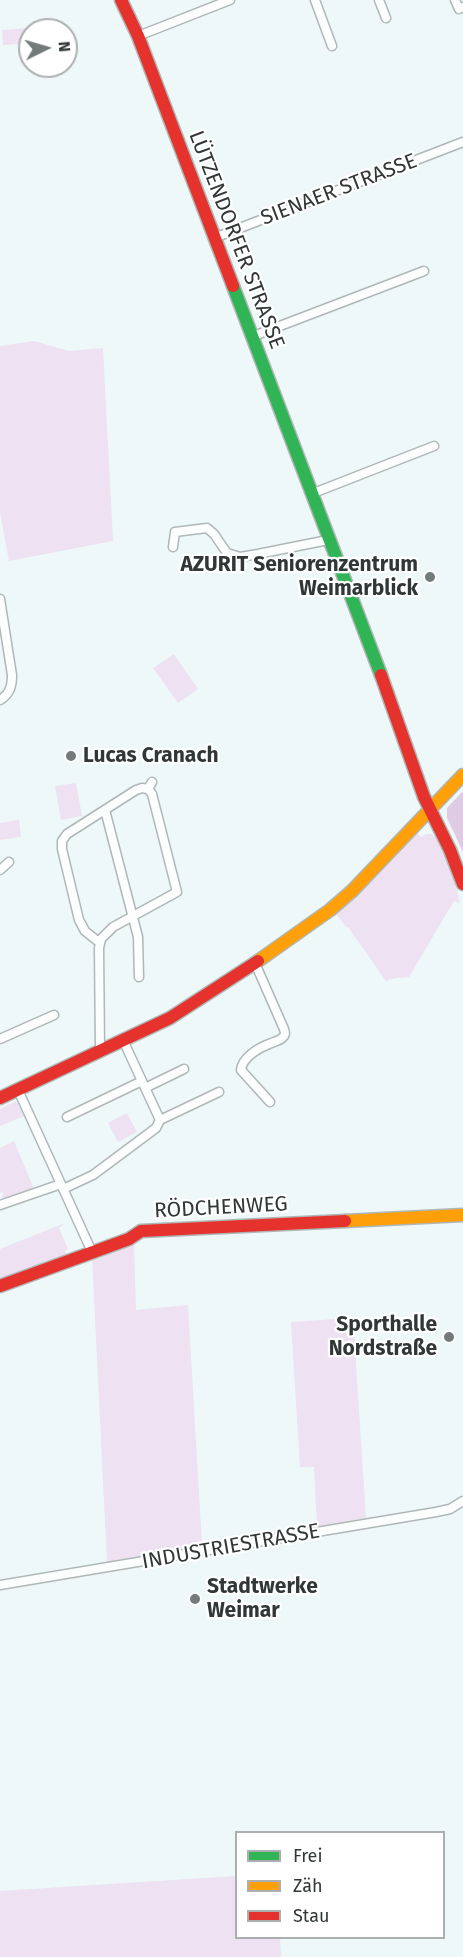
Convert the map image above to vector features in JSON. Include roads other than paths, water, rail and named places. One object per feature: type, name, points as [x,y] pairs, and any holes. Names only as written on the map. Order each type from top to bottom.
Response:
[{"type":"street","name":"LÜTZENDORFER STRASSE","points":[[121,0],[138,36],[431,810],[463,884]]},
{"type":"street","points":[[138,36],[231,0]]},
{"type":"street","points":[[315,0],[332,45]]},
{"type":"street","points":[[379,0],[386,18]]},
{"type":"street","points":[[455,0],[459,9],[463,7]]},
{"type":"street","name":"SIENAER STRASSE","points":[[214,238],[463,142]]},
{"type":"street","points":[[251,337],[424,271]]},
{"type":"street","points":[[311,494],[434,446]]},
{"type":"street","points":[[173,546],[175,532],[202,528],[207,528],[214,534],[227,553],[240,557],[328,540]]},
{"type":"street","points":[[0,599],[12,685],[8,694],[0,700]]},
{"type":"street","points":[[0,1098],[170,1018],[255,963],[330,910],[352,891],[463,775]]},
{"type":"street","points":[[100,943],[86,931],[79,920],[61,845],[63,837],[136,790],[150,786],[177,892],[113,927],[100,943],[100,1052]]},
{"type":"street","points":[[105,810],[138,937],[139,977]]},
{"type":"street","points":[[0,870],[9,862]]},
{"type":"street","points":[[255,963],[285,1034],[283,1038],[263,1046],[249,1056],[243,1062],[242,1070],[270,1102]]},
{"type":"street","points":[[0,1039],[54,1015]]},
{"type":"street","points":[[123,1040],[160,1120]]},
{"type":"street","points":[[66,1117],[184,1069]]},
{"type":"street","points":[[18,1089],[92,1252]]},
{"type":"street","points":[[0,1205],[93,1175],[156,1128],[160,1120],[219,1092]]},
{"type":"street","name":"RÖDCHENWEG","points":[[0,1286],[129,1239],[141,1231],[463,1215]]},
{"type":"street","name":"INDUSTRIESTRASSE","points":[[0,1585],[424,1514],[450,1509],[462,1503]]},
{"type":"place","name":"AZURIT Seniorenzentrum Weimarblick","points":[[430,577]]},
{"type":"place","name":"Lucas Cranach","points":[[71,756]]},
{"type":"place","name":"Sporthalle Nordstraße","points":[[449,1337]]},
{"type":"place","name":"Stadtwerke Weimar","points":[[195,1599]]}]
